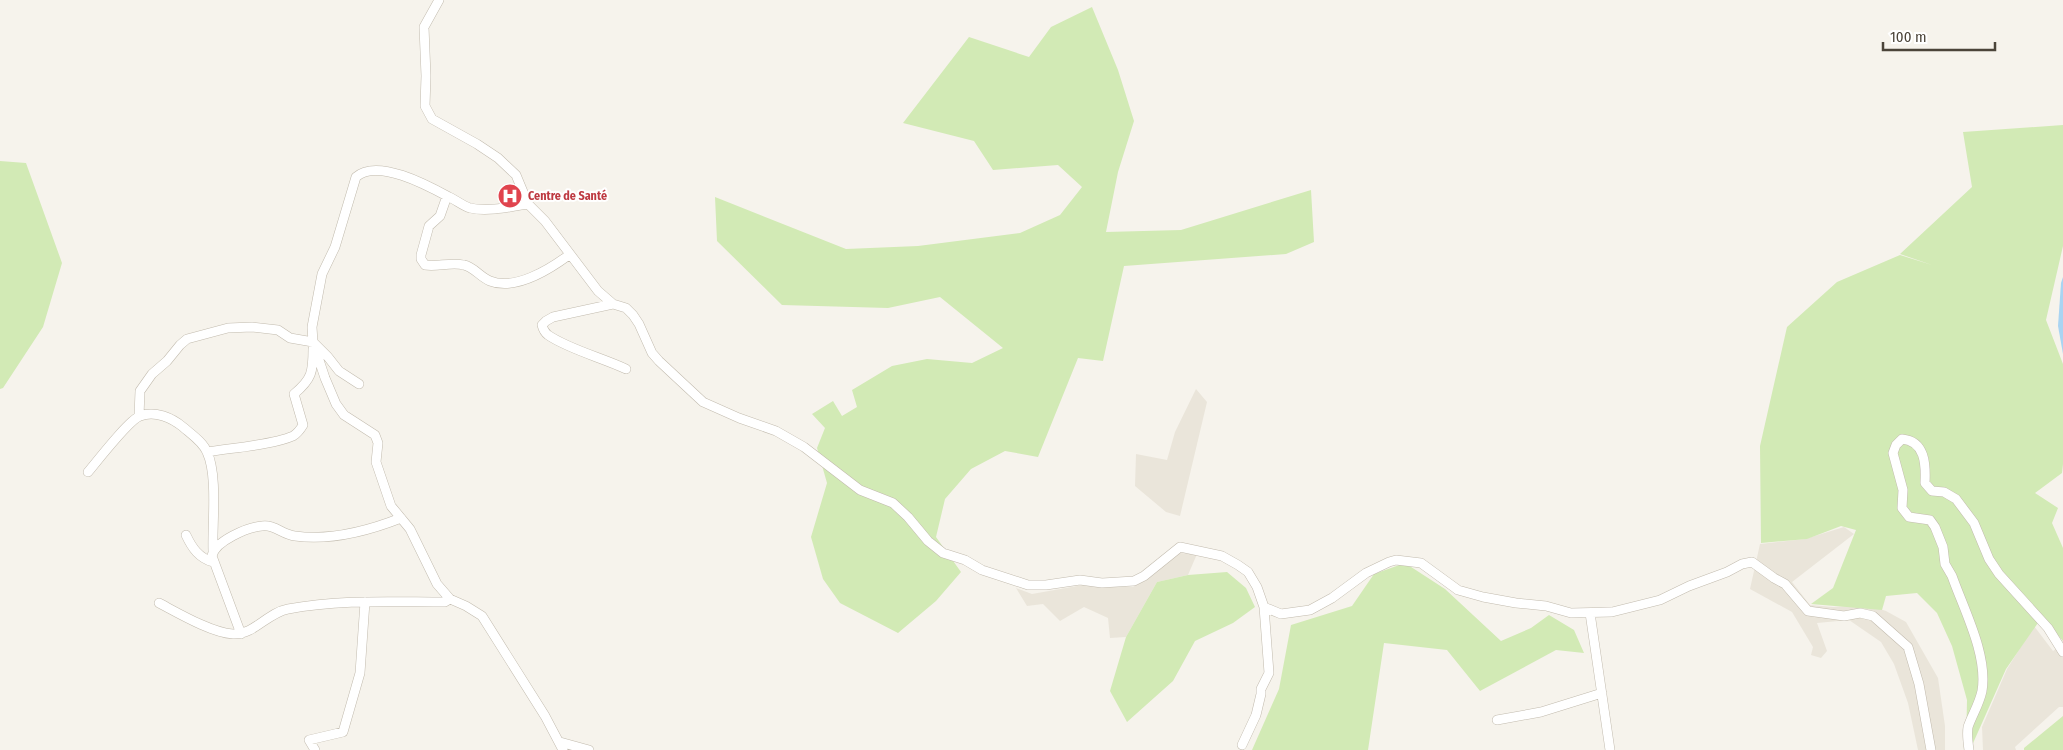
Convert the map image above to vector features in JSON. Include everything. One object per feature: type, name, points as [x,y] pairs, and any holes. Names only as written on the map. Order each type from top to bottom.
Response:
[{"type":"street","points":[[439,0],[424,27],[425,106],[432,119],[498,158],[516,175],[528,204],[545,221],[598,291],[613,304],[626,308],[640,324],[652,353],[703,402],[739,418],[776,430],[804,447],[860,490],[892,503],[908,517],[928,541],[943,553],[964,560],[982,570],[1028,585],[1046,585],[1080,580],[1102,583],[1134,581],[1144,576],[1180,547],[1222,556],[1248,572],[1257,587],[1264,607],[1269,673],[1261,689],[1262,694],[1256,715],[1242,745]]},
{"type":"street","points":[[207,452],[280,440],[300,431],[303,425],[294,394],[305,386],[313,367],[312,327],[322,274],[335,247],[350,192],[356,177],[362,172],[388,171],[447,196],[469,208],[487,209],[528,204]]},
{"type":"street","points":[[447,196],[440,216],[429,226],[421,255],[425,265],[461,264],[469,266],[491,281],[500,283],[534,276],[551,268],[569,255]]},
{"type":"street","points":[[613,304],[553,318],[542,325],[547,335],[626,369]]},
{"type":"street","points":[[139,416],[140,391],[152,374],[187,339],[228,328],[252,327],[278,330],[290,338],[313,342],[339,371],[359,384]]},
{"type":"street","points":[[313,342],[336,404],[344,415],[375,435],[378,443],[376,462],[391,506],[410,530],[437,584],[450,599],[482,616],[562,746],[589,750]]},
{"type":"street","points":[[88,472],[139,416],[152,414],[173,420],[199,441],[207,452],[214,489],[212,524],[213,562],[241,634]]},
{"type":"street","points":[[1968,750],[1968,728],[1976,713],[1982,691],[1983,673],[1981,657],[1952,576],[1945,564],[1943,547],[1935,526],[1930,520],[1908,517],[1902,508],[1903,490],[1893,453],[1896,445],[1902,439],[1911,440],[1921,450],[1926,467],[1925,483],[1932,491],[1944,492],[1956,499],[1974,523],[1989,559],[2048,628],[2063,652]]},
{"type":"street","points":[[213,551],[228,538],[261,526],[270,526],[282,533],[294,536],[318,536],[361,532],[401,518]]},
{"type":"street","points":[[186,535],[196,551],[205,560],[213,562]]},
{"type":"street","points":[[1264,607],[1282,614],[1310,610],[1332,598],[1366,573],[1396,560],[1421,563],[1458,590],[1483,597],[1546,606],[1571,614],[1612,612],[1660,600],[1742,564],[1752,562],[1785,584],[1808,611],[1844,616],[1860,613],[1873,616],[1908,647],[1919,684],[1931,750]]},
{"type":"street","points":[[159,603],[198,622],[230,634],[241,634],[274,614],[287,609],[365,602],[445,602],[450,599]]},
{"type":"street","points":[[315,750],[309,740],[343,732],[360,673],[365,602]]},
{"type":"street","points":[[1590,613],[1610,750]]},
{"type":"street","points":[[1497,720],[1541,712],[1602,694]]},
{"type":"shaded area","points":[[1196,389],[1207,402],[1180,516],[1166,512],[1135,486],[1136,454],[1167,460],[1175,432]]},
{"type":"shaded area","points":[[1844,527],[1854,534],[1792,582],[1810,605],[1833,607],[1867,605],[1886,611],[1906,622],[1938,678],[1945,726],[1945,750],[1918,750],[1908,703],[1894,664],[1881,642],[1849,620],[1817,623],[1827,651],[1821,658],[1811,655],[1813,647],[1792,612],[1750,589],[1760,544],[1805,539]]},
{"type":"shaded area","points":[[1178,553],[1197,554],[1188,575],[1157,582],[1126,637],[1110,638],[1108,618],[1084,607],[1060,621],[1043,604],[1027,606],[1016,588],[1032,594],[1083,585],[1133,587]]},
{"type":"shaded area","points":[[2034,626],[2053,651],[2063,644],[2063,707],[2059,707],[2015,747],[2016,750],[1983,750],[1982,727],[2007,669]]},
{"type":"green space","points":[[1092,7],[1118,70],[1134,121],[1118,172],[1106,232],[1181,230],[1311,190],[1314,242],[1286,254],[1124,266],[1103,361],[1078,358],[1038,457],[1005,451],[971,469],[945,499],[936,537],[961,572],[936,601],[898,633],[840,603],[823,579],[811,537],[827,483],[817,448],[825,428],[812,414],[833,401],[842,416],[857,407],[852,390],[892,366],[927,359],[972,363],[1003,348],[940,297],[888,308],[782,305],[717,241],[715,197],[846,249],[918,246],[1020,233],[1060,215],[1082,187],[1058,165],[993,170],[974,141],[903,123],[969,37],[1029,57],[1051,27]]},
{"type":"green space","points":[[2063,125],[2063,246],[2046,320],[2063,364],[2063,464],[2062,473],[2035,493],[2058,508],[2052,523],[2063,548],[2063,641],[2042,617],[2006,669],[1970,750],[1966,750],[1967,700],[1952,646],[1937,613],[1917,593],[1886,596],[1882,610],[1811,604],[1833,588],[1856,530],[1841,526],[1807,539],[1761,543],[1760,446],[1787,327],[1837,282],[1900,255],[1932,265],[1900,254],[1972,187],[1963,132]]},
{"type":"green space","points":[[0,161],[26,163],[62,263],[43,327],[3,388],[0,389]]},
{"type":"green space","points":[[1405,563],[1445,589],[1501,641],[1531,628],[1549,615],[1574,630],[1584,653],[1556,650],[1480,691],[1447,650],[1384,643],[1368,750],[1252,750],[1279,689],[1291,625],[1352,606],[1374,574]]},
{"type":"green space","points":[[1227,572],[1246,588],[1255,607],[1233,623],[1195,641],[1173,681],[1127,722],[1110,691],[1126,637],[1157,582],[1188,575]]},
{"type":"green space","points":[[2063,716],[2063,750],[2024,750],[2024,748]]},
{"type":"water","points":[[2063,277],[2063,354],[2058,326]]},
{"type":"place","name":"Centre de Santé","points":[[510,196]]}]
